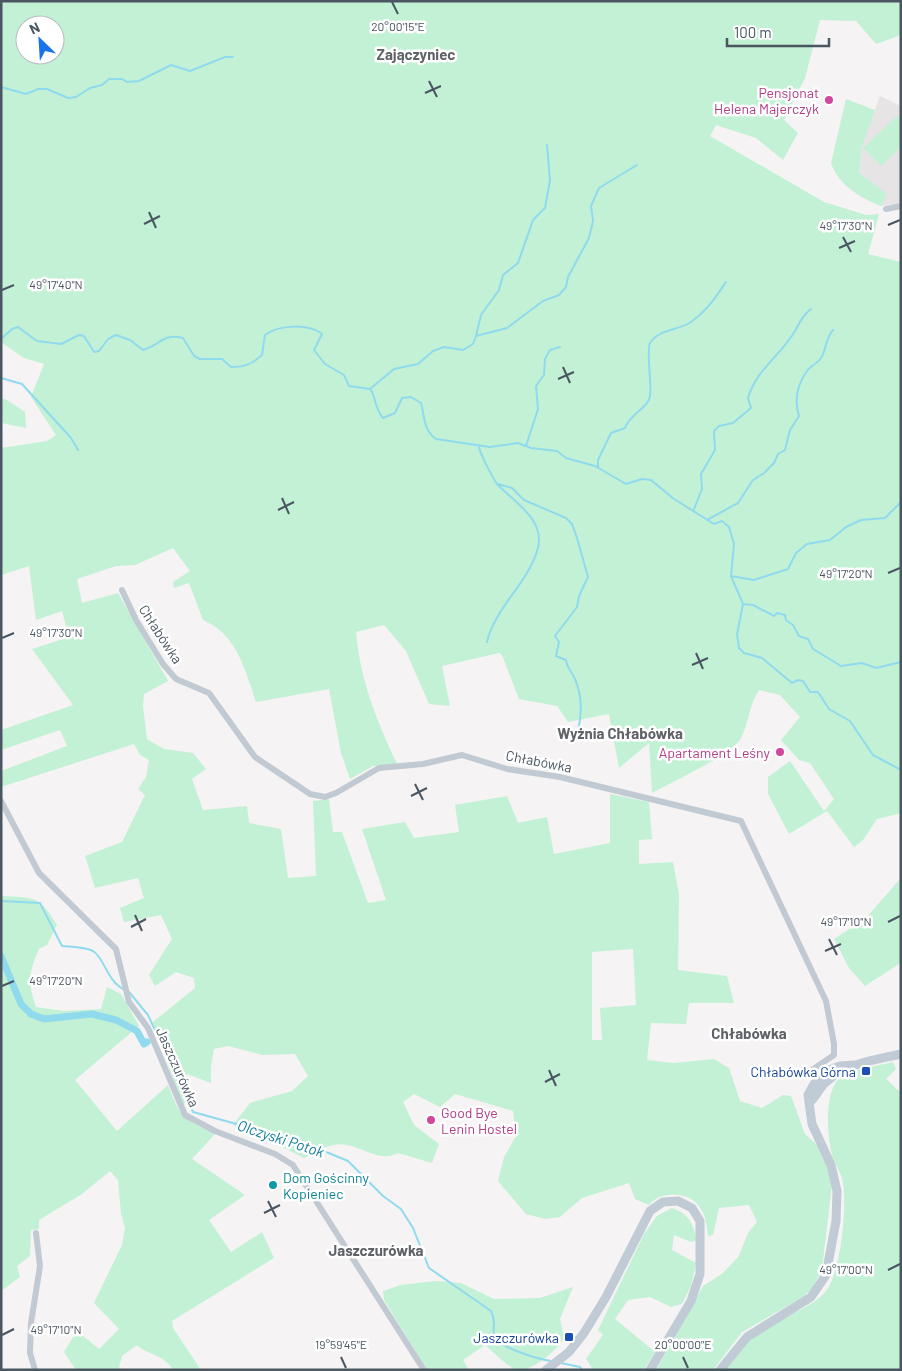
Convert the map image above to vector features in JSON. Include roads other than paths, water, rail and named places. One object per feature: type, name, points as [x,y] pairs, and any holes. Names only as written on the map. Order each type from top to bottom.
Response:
[{"type":"street","points":[[886,209],[901,206]]},
{"type":"street","name":"Chłabówka","points":[[122,590],[136,620],[163,664],[176,679],[209,693],[255,757],[310,794],[325,797],[336,793],[379,768],[423,764],[462,755],[507,769],[560,777],[741,821],[827,1005],[834,1055],[809,1072]]},
{"type":"street","name":"Jaszczurówka","points":[[1,801],[39,873],[116,949],[129,1002],[148,1028],[185,1116],[275,1154],[293,1165],[424,1370]]},
{"type":"street","points":[[720,1370],[747,1337],[813,1295],[827,1272],[836,1221],[838,1191],[831,1165],[812,1124],[811,1101],[808,1095],[811,1088],[822,1075],[834,1068],[901,1054]]},
{"type":"street","points":[[546,1370],[564,1357],[580,1338],[606,1296],[648,1213],[661,1203],[678,1201],[692,1208],[700,1221],[700,1274],[691,1301],[650,1370]]},
{"type":"street","points":[[35,1370],[30,1353],[31,1323],[40,1266],[36,1233]]},
{"type":"waterway","points":[[1,87],[26,94],[38,89],[47,89],[68,98],[76,97],[90,88],[102,85],[109,79],[122,79],[127,82],[139,81],[171,65],[190,71],[225,57],[233,57]]},
{"type":"waterway","points":[[476,336],[481,315],[499,290],[503,275],[518,263],[533,220],[545,208],[550,180],[547,145]]},
{"type":"waterway","points":[[370,389],[394,369],[418,364],[433,351],[444,347],[463,350],[473,344],[476,336],[507,328],[543,301],[559,295],[566,287],[568,277],[589,238],[593,221],[591,206],[599,188],[637,165]]},
{"type":"waterway","points":[[598,467],[598,460],[611,433],[625,428],[631,418],[649,400],[650,343],[664,332],[686,325],[697,318],[726,282]]},
{"type":"waterway","points":[[694,509],[702,489],[701,474],[715,450],[714,431],[719,426],[733,423],[751,408],[748,398],[757,379],[789,340],[804,316],[811,309]]},
{"type":"waterway","points":[[1,339],[12,329],[18,327],[37,341],[61,344],[79,335],[84,336],[94,352],[99,351],[108,339],[116,335],[130,340],[143,350],[166,338],[176,337],[183,338],[194,356],[200,359],[222,359],[231,367],[236,367],[255,361],[262,355],[265,335],[285,327],[309,328],[322,334],[314,350],[325,364],[344,375],[349,386],[370,389],[383,418],[395,413],[402,398],[411,397],[421,403],[425,423],[429,432],[436,439],[490,447],[518,443],[531,448],[557,451],[566,458],[595,466],[626,484],[642,479],[651,480],[674,499],[714,524],[722,521],[729,527],[734,544],[731,576],[743,604],[737,634],[739,648],[744,653],[762,658],[792,683],[798,680],[803,681],[810,692],[818,692],[829,709],[850,721],[873,755],[901,770]]},
{"type":"waterway","points":[[707,520],[738,503],[753,480],[764,473],[774,463],[778,454],[785,450],[790,430],[799,416],[797,393],[801,382],[808,369],[821,358],[833,330]]},
{"type":"waterway","points":[[526,446],[538,409],[536,386],[544,375],[545,359],[550,350],[560,347]]},
{"type":"waterway","points":[[1,378],[22,384],[71,438],[78,450]]},
{"type":"waterway","points":[[479,447],[497,484],[533,520],[539,538],[534,560],[497,618],[487,642]]},
{"type":"waterway","points":[[498,484],[512,488],[524,500],[566,518],[572,524],[577,538],[588,577],[579,596],[577,607],[555,636],[559,642],[556,656],[566,660],[579,691],[581,711],[578,731]]},
{"type":"waterway","points":[[731,576],[754,580],[788,569],[796,553],[807,544],[830,540],[846,527],[861,520],[885,518],[901,502]]},
{"type":"waterway","points":[[743,604],[753,605],[774,616],[777,613],[785,615],[786,620],[793,625],[799,636],[808,639],[813,649],[841,666],[862,663],[876,668],[901,662]]},
{"type":"waterway","name":"Olczyski Potok","points":[[1,901],[40,903],[62,946],[93,951],[97,954],[114,981],[125,990]]},
{"type":"waterway","points":[[1,956],[21,1004],[31,1014],[44,1019],[92,1014],[116,1020],[137,1031],[144,1044],[147,1042]]},
{"type":"waterway","name":"Olczyski Potok","points":[[129,992],[148,1015],[193,1112],[302,1142],[348,1161],[383,1196],[401,1209],[413,1228],[429,1268],[491,1311],[494,1319],[494,1334],[502,1344],[519,1352],[551,1361]]},
{"type":"waterway","name":"Olczyski Potok","points":[[561,1363],[580,1367],[582,1370]]},
{"type":"place","name":"Pensjonat Helena Majerczyk","points":[[829,100]]},
{"type":"place","name":"Apartament Leśny","points":[[780,752]]},
{"type":"place","name":"Chłabówka Górna","points":[[866,1071]]},
{"type":"place","name":"Good Bye Lenin Hostel","points":[[431,1120]]},
{"type":"place","name":"Dom Gościnny Kopieniec","points":[[273,1185]]},
{"type":"place","name":"Jaszczurówka","points":[[569,1337]]},
{"type":"district","name":"Zajączyniec","points":[[416,54]]},
{"type":"district","name":"Wyżnia Chłabówka","points":[[620,733]]},
{"type":"district","name":"Chłabówka","points":[[749,1033]]},
{"type":"district","name":"Jaszczurówka","points":[[376,1250]]}]
